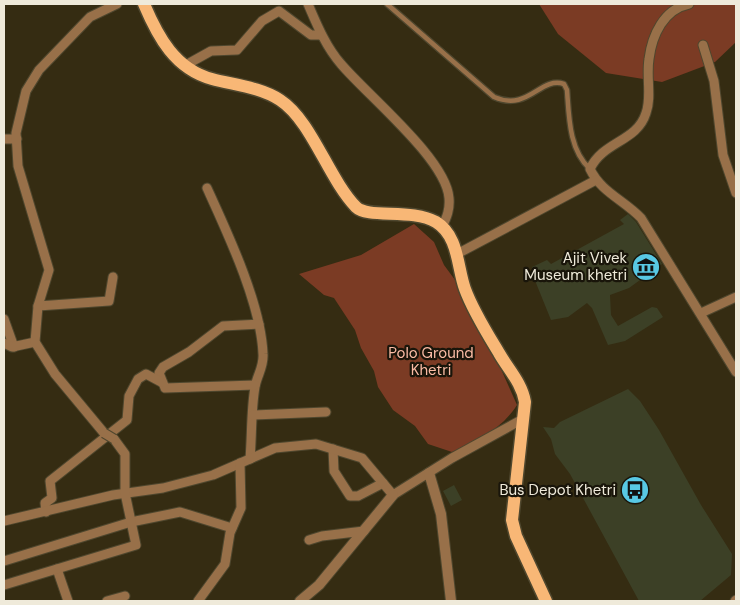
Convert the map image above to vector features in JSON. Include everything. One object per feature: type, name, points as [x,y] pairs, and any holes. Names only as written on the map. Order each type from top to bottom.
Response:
[{"type":"main road","points":[[144,4],[155,30],[180,64],[211,79],[241,84],[266,94],[278,99],[292,109],[344,194],[358,209],[370,214],[391,212],[419,215],[442,227],[458,254],[465,289],[523,393],[523,419],[512,520],[516,536],[546,601]]},
{"type":"street","points":[[4,585],[136,545],[124,493],[125,454],[114,439],[104,433],[79,407],[35,342],[38,306],[49,270],[18,166],[17,139],[20,109],[32,79],[90,17],[115,4]]},
{"type":"street","points":[[308,4],[321,35],[340,63],[418,144],[436,169],[449,196],[449,213],[442,227]]},
{"type":"street","points":[[688,4],[678,6],[668,13],[654,38],[649,59],[649,104],[646,115],[637,130],[612,144],[601,153],[590,169],[596,180],[610,194],[628,205],[641,218],[736,372]]},
{"type":"street","points":[[184,66],[211,51],[237,50],[256,27],[278,12],[311,35],[321,35]]},
{"type":"street","points":[[703,45],[714,80],[723,155],[736,193]]},
{"type":"street","points":[[4,139],[17,139]]},
{"type":"street","points":[[458,254],[596,180]]},
{"type":"street","points":[[207,188],[229,236],[259,324],[264,356],[262,370],[255,385],[250,459]]},
{"type":"street","points":[[38,306],[109,301],[113,277]]},
{"type":"street","points":[[701,313],[736,297]]},
{"type":"street","points":[[4,319],[14,347]]},
{"type":"street","points":[[161,382],[159,373],[163,368],[189,352],[215,331],[232,325],[259,324]]},
{"type":"street","points":[[4,343],[14,347],[35,342]]},
{"type":"street","points":[[46,512],[45,504],[52,498],[50,481],[127,420],[128,400],[138,379],[146,374],[161,382],[167,388],[255,385]]},
{"type":"street","points":[[253,415],[326,412]]},
{"type":"street","points":[[300,601],[319,586],[393,495],[523,419]]},
{"type":"street","points":[[4,521],[124,493],[163,488],[213,475],[275,448],[316,444],[362,458],[393,495]]},
{"type":"street","points":[[333,449],[334,471],[350,496],[358,496],[383,483]]},
{"type":"street","points":[[198,601],[225,564],[232,528],[241,508],[240,463]]},
{"type":"street","points":[[429,473],[441,514],[451,601]]},
{"type":"street","points":[[4,562],[131,522],[184,512],[232,528]]},
{"type":"street","points":[[309,540],[322,536],[364,531]]},
{"type":"street","points":[[57,569],[68,601]]},
{"type":"street","points":[[107,601],[125,596]]},
{"type":"lane","points":[[387,4],[494,97],[504,102],[518,102],[553,82],[564,84],[567,90],[576,151],[581,161],[590,169]]},
{"type":"green space","points":[[539,4],[736,4],[736,42],[715,62],[662,82],[606,73],[558,34]]},
{"type":"green space","name":"Polo Ground Khetri","points":[[414,224],[434,242],[444,265],[458,284],[496,358],[517,405],[511,414],[496,428],[452,452],[428,444],[415,426],[393,410],[378,387],[374,371],[361,348],[355,330],[334,298],[324,295],[299,274],[361,255]]},
{"type":"building","points":[[628,214],[636,222],[662,264],[629,288],[610,295],[611,315],[618,326],[652,307],[657,308],[663,317],[625,341],[608,345],[592,308],[587,303],[568,317],[551,320],[536,283],[532,267],[547,260],[551,264],[624,224],[620,220]]},
{"type":"building","name":"Bus Depot Khetri","points":[[628,389],[640,401],[659,430],[701,505],[732,554],[731,575],[700,601],[639,601],[570,474],[555,454],[551,439],[543,427],[554,428],[560,422]]},
{"type":"building","points":[[454,485],[462,500],[451,506],[443,491]]},
{"type":"place","name":"Ajit Vivek Museum khetri","points":[[646,267]]},
{"type":"place","name":"Bus Depot Khetri","points":[[635,490]]}]
